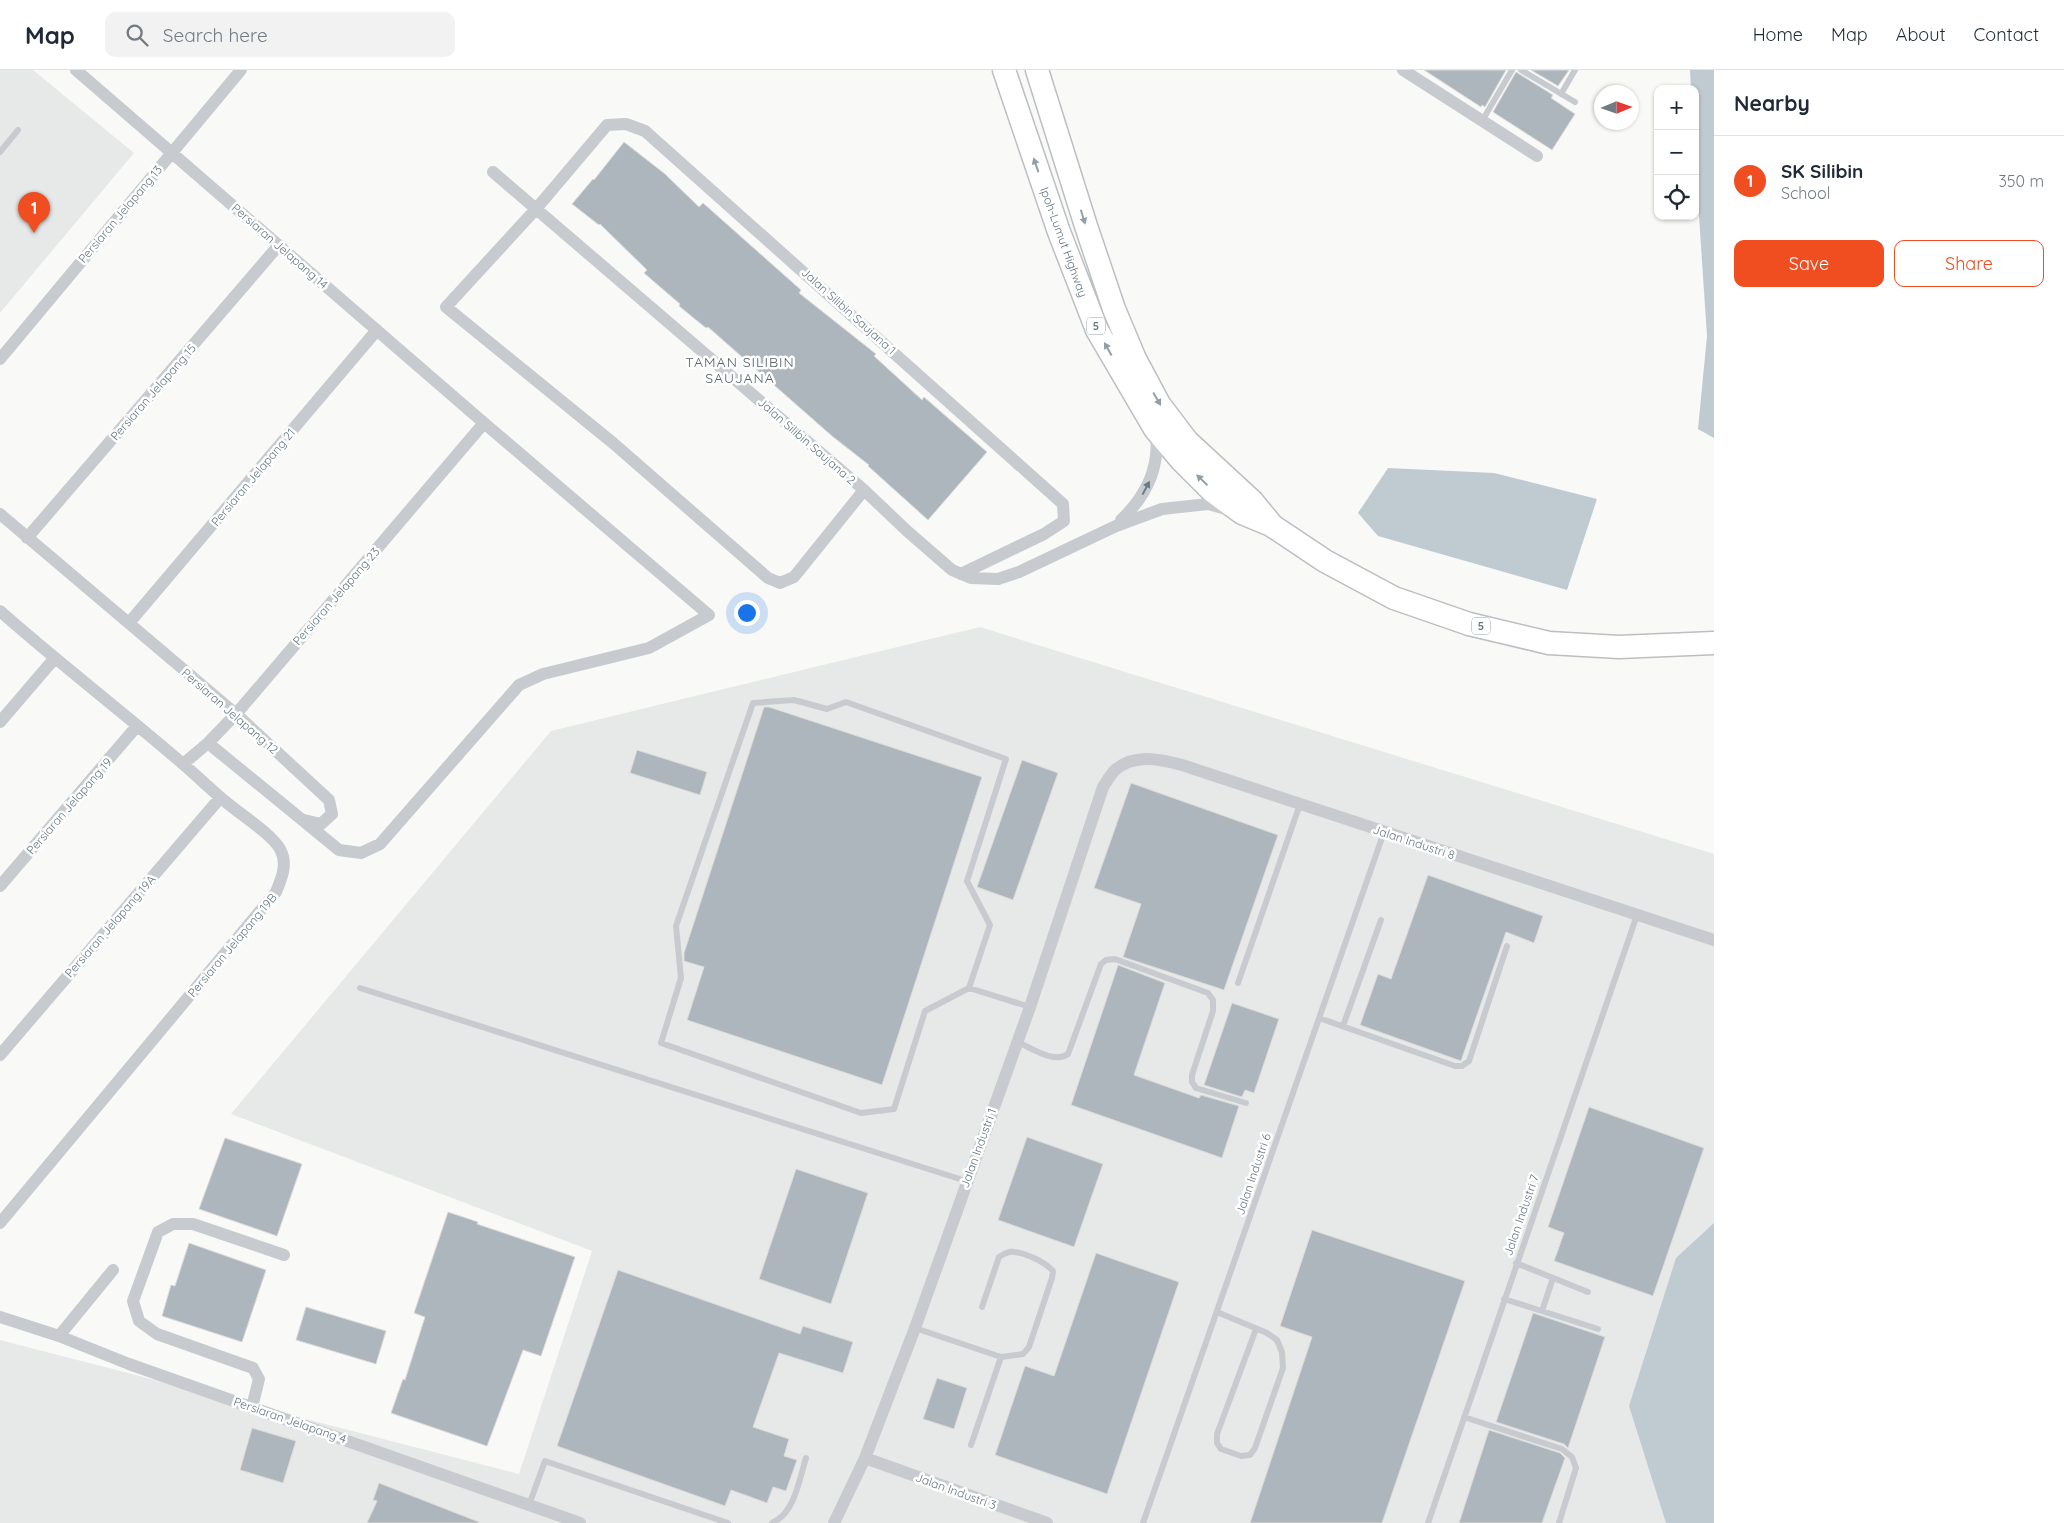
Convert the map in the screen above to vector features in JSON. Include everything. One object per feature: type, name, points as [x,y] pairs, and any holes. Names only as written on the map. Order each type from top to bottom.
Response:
[{"type":"highway","name":"Ipoh-Lumut Highway","points":[[1004,70],[1059,232],[1098,330],[1155,429],[1181,460],[1212,491],[1242,514],[1271,525],[1325,561],[1394,598],[1470,624],[1549,643],[1619,647],[1714,643]]},
{"type":"highway","name":"Ipoh-Lumut Highway","points":[[1038,70],[1086,226],[1114,309],[1136,359],[1159,404],[1187,442],[1252,501],[1271,525]]},
{"type":"street","name":"Persiaran Jelapang 14","points":[[76,70],[709,615],[649,648],[543,674],[519,684],[380,844],[361,853],[339,850],[299,819]]},
{"type":"street","name":"Persiaran Jelapang 13","points":[[0,359],[241,70]]},
{"type":"street","points":[[1403,70],[1537,156]]},
{"type":"street","name":"Jalan Silibin Saujana 1","points":[[536,209],[607,125],[626,124],[645,131],[656,140],[1064,504],[1064,521],[1044,534],[961,574]]},
{"type":"street","name":"Jalan Silibin Saujana 2","points":[[492,172],[864,490],[952,570],[961,574]]},
{"type":"street","points":[[536,209],[446,307],[613,444],[768,578],[780,583],[794,577],[864,490]]},
{"type":"street","name":"Persiaran Jelapang 15","points":[[27,538],[280,245]]},
{"type":"street","name":"Persiaran Jelapang 21","points":[[129,624],[377,330]]},
{"type":"street","name":"Persiaran Jelapang 23","points":[[183,764],[236,714],[484,423]]},
{"type":"street","points":[[1116,526],[1139,501],[1149,485],[1158,448],[1155,429]]},
{"type":"street","points":[[961,574],[971,578],[998,580],[1116,526],[1162,509],[1183,505],[1208,504],[1242,514]]},
{"type":"street","name":"Persiaran Jelapang 12","points":[[0,514],[236,714],[329,800],[332,814],[321,824],[299,819]]},
{"type":"street","name":"Persiaran Jelapang 19B","points":[[0,611],[54,659],[183,764],[220,798],[272,840],[280,849],[284,861],[283,876],[276,892],[0,1223]]},
{"type":"street","points":[[0,722],[54,659]]},
{"type":"street","name":"Persiaran Jelapang 19","points":[[0,886],[137,726]]},
{"type":"street","points":[[208,742],[299,819]]},
{"type":"street","name":"Jalan Industri 8","points":[[1115,771],[1130,762],[1147,758],[1164,760],[1714,940]]},
{"type":"street","name":"Jalan Industri 1","points":[[834,1523],[864,1458],[915,1328],[966,1181],[1030,1007],[1103,787],[1115,771]]},
{"type":"street","name":"Persiaran Jelapang 19A","points":[[2,1049],[220,798]]},
{"type":"street","points":[[252,1407],[259,1379],[253,1368],[157,1334],[139,1322],[133,1301],[158,1232],[173,1224],[194,1224],[284,1255]]},
{"type":"street","points":[[58,1336],[113,1270]]},
{"type":"street","name":"Persiaran Jelapang 4","points":[[0,1318],[58,1336],[580,1523]]},
{"type":"street","name":"Jalan Industri 3","points":[[864,1458],[1047,1523]]},
{"type":"lane","points":[[1482,121],[1512,70]]},
{"type":"lane","points":[[1521,70],[1575,102]]},
{"type":"lane","points":[[1561,94],[1575,70]]},
{"type":"lane","points":[[0,152],[18,130]]},
{"type":"lane","points":[[969,988],[990,925],[967,881],[1006,759],[846,702],[827,709],[794,700],[753,704],[676,926],[681,978],[660,1043],[861,1113],[894,1109],[925,1011],[969,988],[1030,1007]]},
{"type":"lane","points":[[1238,983],[1300,804]]},
{"type":"lane","name":"Jalan Industri 6","points":[[1143,1523],[1384,832]]},
{"type":"lane","name":"Jalan Industri 7","points":[[1428,1523],[1637,915]]},
{"type":"lane","points":[[1343,1026],[1382,920]]},
{"type":"lane","points":[[1319,1018],[1455,1066],[1462,1066],[1469,1062],[1507,946]]},
{"type":"lane","points":[[1017,1042],[1055,1058],[1063,1058],[1068,1054],[1101,964],[1106,960],[1115,960],[1208,993],[1213,1000],[1213,1011],[1192,1074],[1192,1082],[1196,1088],[1246,1103]]},
{"type":"lane","points":[[360,988],[966,1181]]},
{"type":"lane","points":[[915,1328],[1001,1357],[1023,1354],[1029,1347],[1053,1271],[1047,1264],[1015,1252],[1007,1252],[999,1257],[982,1307]]},
{"type":"lane","points":[[1516,1263],[1588,1292]]},
{"type":"lane","points":[[1542,1311],[1553,1278]]},
{"type":"lane","points":[[1504,1298],[1598,1330]]},
{"type":"lane","points":[[1216,1312],[1256,1329],[1277,1340],[1282,1352],[1283,1368],[1255,1448],[1250,1455],[1240,1456],[1220,1449],[1217,1443],[1217,1434],[1256,1329]]},
{"type":"lane","points":[[971,1445],[1001,1357]]},
{"type":"lane","points":[[1464,1417],[1562,1449],[1572,1457],[1576,1468],[1559,1523]]},
{"type":"lane","points":[[772,1523],[777,1521],[790,1508],[806,1458]]},
{"type":"lane","points":[[529,1505],[545,1461],[728,1523]]},
{"type":"shaded area","points":[[0,70],[33,70],[134,153],[0,313]]},
{"type":"shaded area","points":[[1690,70],[1714,70],[1714,438],[1698,429],[1707,336],[1699,216],[1699,85],[1691,85]]},
{"type":"shaded area","points":[[1388,468],[1494,473],[1597,499],[1567,590],[1378,536],[1358,513]]},
{"type":"shaded area","points":[[980,627],[1714,854],[1714,1523],[0,1523],[0,1340],[519,1474],[592,1251],[231,1114],[551,731]]},
{"type":"shaded area","points":[[1714,1223],[1714,1523],[1666,1523],[1629,1406],[1676,1258]]},
{"type":"building","points":[[1424,70],[1506,70],[1485,107],[1482,105],[1481,107]]},
{"type":"building","points":[[1531,70],[1569,70],[1558,86]]},
{"type":"building","points":[[1516,72],[1553,95],[1551,98],[1575,114],[1552,150],[1493,112]]},
{"type":"building","points":[[624,142],[665,174],[699,207],[703,203],[801,290],[799,293],[876,354],[874,356],[922,400],[924,397],[987,452],[928,520],[869,465],[832,436],[708,327],[706,328],[679,306],[680,304],[644,273],[647,270],[600,224],[572,204]]},
{"type":"building","points":[[764,707],[769,707],[982,777],[882,1085],[687,1020],[704,967],[684,961],[684,953]]},
{"type":"building","points":[[637,750],[707,772],[700,795],[630,773]]},
{"type":"building","points":[[1022,760],[1058,773],[1013,900],[977,887]]},
{"type":"building","points":[[1131,783],[1278,835],[1224,990],[1123,957],[1141,904],[1094,888]]},
{"type":"building","points":[[1428,875],[1543,916],[1534,943],[1506,932],[1461,1061],[1360,1025],[1378,974],[1391,979]]},
{"type":"building","points":[[1118,965],[1165,983],[1134,1075],[1199,1098],[1201,1095],[1239,1106],[1222,1158],[1071,1105]]},
{"type":"building","points":[[1232,1003],[1279,1019],[1254,1093],[1245,1090],[1242,1097],[1204,1085]]},
{"type":"building","points":[[1589,1107],[1704,1148],[1653,1296],[1554,1261],[1564,1233],[1548,1227]]},
{"type":"building","points":[[1027,1137],[1103,1164],[1074,1247],[998,1220]]},
{"type":"building","points":[[225,1138],[302,1164],[277,1236],[199,1209]]},
{"type":"building","points":[[796,1169],[868,1193],[831,1304],[759,1279]]},
{"type":"building","points":[[448,1212],[478,1222],[477,1224],[575,1257],[541,1356],[523,1350],[487,1446],[391,1413],[403,1379],[405,1380],[425,1317],[414,1313]]},
{"type":"building","points":[[1312,1230],[1465,1281],[1382,1523],[1250,1523],[1312,1337],[1280,1326]]},
{"type":"building","points":[[189,1243],[266,1270],[242,1342],[162,1316],[171,1285],[175,1286]]},
{"type":"building","points":[[1096,1253],[1179,1282],[1107,1494],[995,1455],[1025,1366],[1054,1376]]},
{"type":"building","points":[[618,1270],[800,1334],[803,1326],[853,1342],[843,1373],[779,1353],[753,1427],[789,1439],[784,1456],[797,1460],[786,1491],[773,1487],[767,1503],[731,1490],[725,1506],[557,1446]]},
{"type":"building","points":[[306,1307],[386,1331],[376,1364],[296,1340]]},
{"type":"building","points":[[1533,1313],[1605,1337],[1568,1448],[1564,1444],[1496,1422]]},
{"type":"building","points":[[937,1378],[967,1388],[954,1429],[923,1419]]},
{"type":"building","points":[[252,1428],[296,1441],[283,1483],[240,1470]]},
{"type":"building","points":[[1489,1430],[1560,1453],[1565,1458],[1542,1523],[1459,1523]]},
{"type":"building","points":[[379,1483],[479,1523],[367,1523],[377,1501],[373,1500]]},
{"type":"place","name":"SK Silibin","points":[[34,233]]},
{"type":"district","name":"TAMAN SILIBIN SAUJANA","points":[[740,370]]}]
